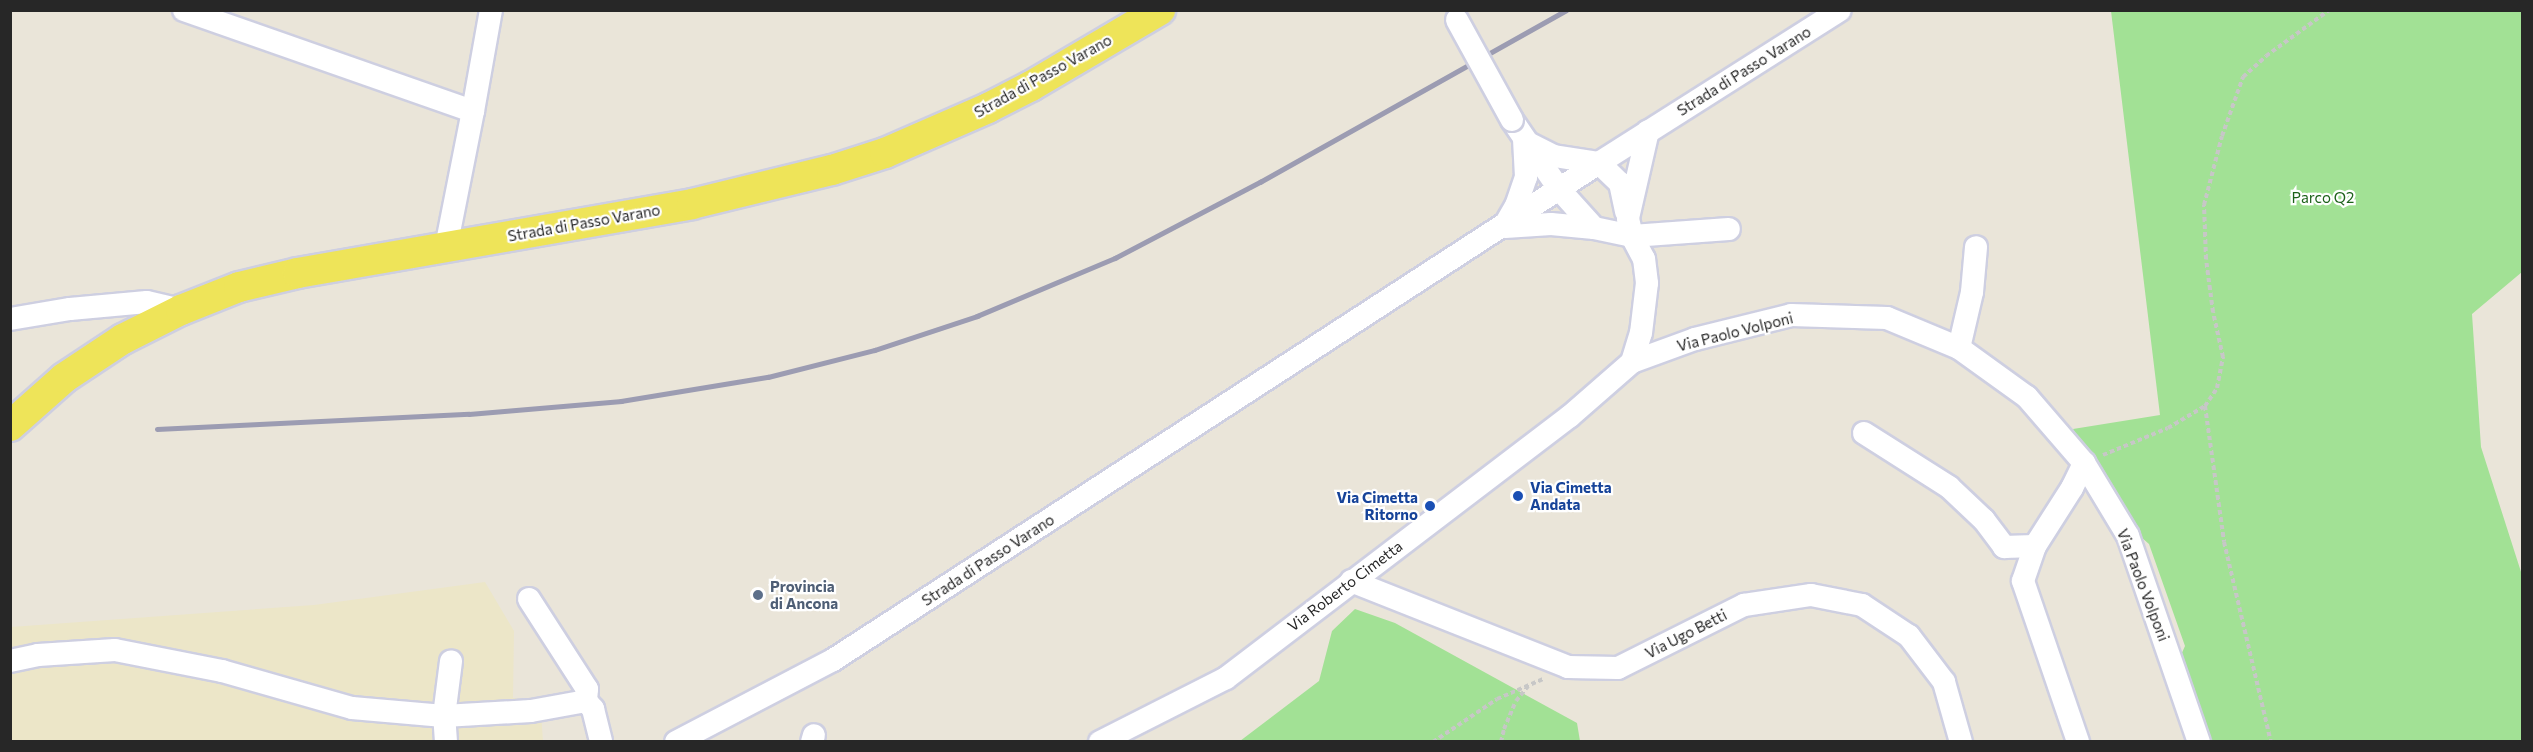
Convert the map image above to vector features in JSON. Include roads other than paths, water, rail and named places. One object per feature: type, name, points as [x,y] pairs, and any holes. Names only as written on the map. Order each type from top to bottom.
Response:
[{"type":"main road","name":"Strada di Passo Varano","points":[[10,426],[64,378],[123,339],[181,310],[239,287],[298,273],[692,204],[832,170],[885,153],[1031,86],[1160,10]]},
{"type":"street","points":[[184,10],[472,111]]},
{"type":"street","points":[[446,247],[491,10]]},
{"type":"street","name":"Strada di Passo Varano","points":[[676,741],[833,660],[1504,227],[1648,131],[1840,10]]},
{"type":"street","name":"Strada di Passo Varano","points":[[1454,15],[1524,140],[1559,189],[1594,228]]},
{"type":"street","points":[[1630,227],[1648,131]]},
{"type":"street","points":[[1524,140],[1554,156],[1599,163],[1620,183],[1630,227],[1644,259],[1647,283],[1641,333],[1632,362]]},
{"type":"street","name":"Strada di Passo Varano","points":[[1504,227],[1516,206],[1526,177],[1524,140]]},
{"type":"street","points":[[1504,227],[1551,225],[1594,228],[1729,229]]},
{"type":"street","points":[[1959,348],[1972,292],[1976,247]]},
{"type":"street","points":[[10,319],[70,309],[147,302],[181,310]]},
{"type":"street","name":"Via Paolo Volponi","points":[[1632,362],[1695,339],[1791,315],[1887,318],[1959,348],[2027,397],[2084,463],[2128,536],[2199,741]]},
{"type":"street","name":"Via Roberto Cimetta","points":[[1100,741],[1226,678],[1569,417],[1632,362]]},
{"type":"street","points":[[1864,433],[1920,466],[1949,487],[1984,520],[2004,547],[2023,581],[2078,741]]},
{"type":"street","points":[[2023,581],[2035,546],[2072,488],[2084,463]]},
{"type":"street","points":[[2004,547],[2035,546]]},
{"type":"street","name":"Via Ugo Betti","points":[[1351,581],[1568,667],[1618,668],[1744,605],[1811,595],[1862,605],[1909,636],[1944,682],[1961,741]]},
{"type":"street","points":[[529,599],[587,689],[586,701],[593,709],[601,741]]},
{"type":"street","points":[[10,661],[38,655],[115,650],[222,671],[352,708],[444,716],[531,711],[586,701]]},
{"type":"street","points":[[446,741],[444,716],[451,661]]},
{"type":"railway","points":[[157,429],[469,414],[621,401],[768,377],[875,350],[977,316],[1115,258],[1260,182],[1566,10]]},
{"type":"place","name":"Via Cimetta Andata","points":[[1518,496]]},
{"type":"place","name":"Via Cimetta Ritorno","points":[[1430,506]]},
{"type":"place","name":"Provincia di Ancona","points":[[758,595]]},
{"type":"park label","name":"Parco Q2","points":[[2323,198]]}]
